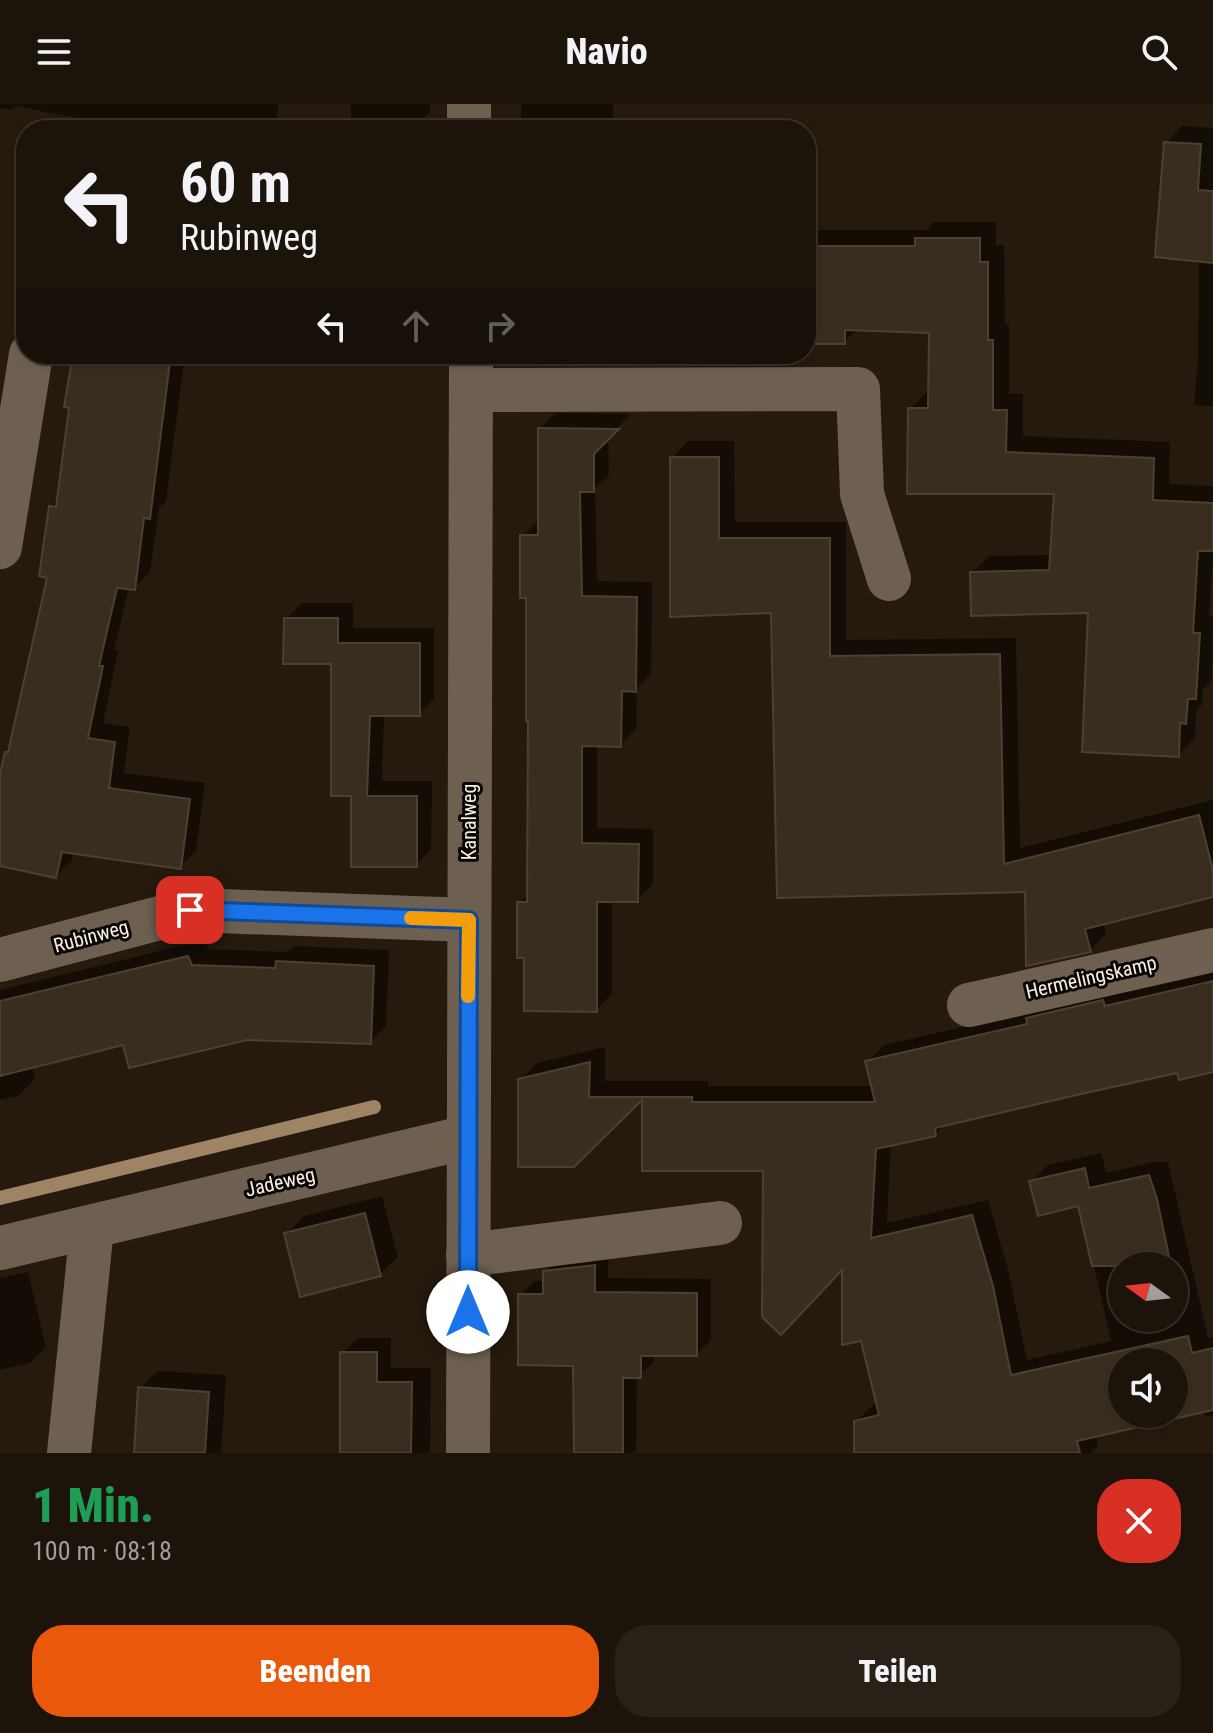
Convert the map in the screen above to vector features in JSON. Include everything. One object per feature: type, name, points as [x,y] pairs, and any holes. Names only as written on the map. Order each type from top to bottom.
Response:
[{"type":"street","points":[[0,547],[29,364]]},
{"type":"street","name":"Kanalweg","points":[[468,1453],[471,372],[858,389],[862,494],[889,579]]},
{"type":"street","name":"Rubinweg","points":[[0,960],[190,910],[469,920]]},
{"type":"street","name":"Hermelingskamp","points":[[969,1005],[1213,950]]},
{"type":"street","name":"Jadeweg","points":[[0,1248],[468,1137]]},
{"type":"street","points":[[468,1255],[720,1223]]},
{"type":"street","points":[[69,1453],[92,1227]]},
{"type":"building","points":[[1164,142],[1201,144],[1198,190],[1213,191],[1213,263],[1155,257]]},
{"type":"building","points":[[915,238],[980,238],[980,262],[988,262],[988,340],[993,340],[993,410],[1007,410],[1006,452],[1154,458],[1153,500],[1213,503],[1213,551],[1198,551],[1193,633],[1200,633],[1196,699],[1188,699],[1186,724],[1180,723],[1179,757],[1082,752],[1088,613],[971,616],[970,572],[1049,570],[1054,494],[907,494],[908,408],[928,408],[929,333],[845,330],[845,344],[816,344],[816,246],[915,246]]},
{"type":"building","points":[[71,364],[170,364],[150,519],[144,518],[135,590],[117,588],[99,666],[103,666],[88,738],[115,742],[109,788],[190,799],[181,869],[62,852],[56,878],[0,866],[0,774],[5,752],[8,752],[47,578],[39,576],[49,506],[56,507],[69,408],[64,407]]},
{"type":"building","points":[[538,428],[619,429],[594,454],[594,492],[580,492],[582,596],[637,597],[636,692],[622,691],[621,747],[582,746],[582,843],[639,844],[638,902],[597,902],[597,1012],[524,1011],[524,958],[517,958],[517,902],[527,902],[526,598],[520,598],[520,535],[538,535]]},
{"type":"building","points":[[670,457],[719,457],[719,538],[830,538],[830,656],[1000,654],[1004,864],[1199,815],[1213,870],[1213,897],[1085,929],[1091,952],[1026,966],[1025,892],[777,898],[771,613],[670,617]]},
{"type":"building","points":[[284,618],[338,618],[338,643],[420,643],[420,716],[370,716],[367,796],[417,796],[417,867],[351,867],[351,796],[331,796],[331,664],[283,664]]},
{"type":"building","points":[[188,956],[192,965],[275,968],[276,961],[374,966],[371,1044],[247,1040],[129,1068],[123,1045],[0,1076],[0,1001]]},
{"type":"building","points":[[1213,981],[1213,1072],[1179,1080],[1177,1073],[1081,1094],[935,1128],[936,1136],[876,1149],[871,1238],[972,1215],[993,1286],[1011,1375],[1108,1354],[1108,1428],[1134,1428],[1077,1441],[1080,1453],[854,1453],[854,1421],[879,1415],[861,1341],[842,1345],[842,1270],[781,1335],[762,1317],[763,1171],[642,1171],[642,1100],[574,1167],[518,1167],[518,1079],[590,1062],[589,1097],[692,1097],[692,1102],[875,1102],[865,1061],[1027,1024],[1026,1018],[1103,1000],[1105,1006]]},
{"type":"building","points":[[1085,1168],[1089,1188],[1149,1175],[1168,1252],[1108,1252],[1108,1266],[1092,1266],[1078,1206],[1038,1216],[1029,1181]]},
{"type":"building","points":[[365,1213],[381,1276],[300,1297],[284,1233]]},
{"type":"building","points":[[595,1265],[595,1292],[697,1293],[697,1356],[641,1356],[641,1378],[623,1378],[623,1453],[574,1453],[573,1366],[518,1365],[518,1294],[543,1294],[543,1271]]},
{"type":"building","points":[[1188,1336],[1192,1353],[1213,1348],[1213,1410],[1188,1416],[1188,1348],[1134,1348]]},
{"type":"building","points":[[340,1352],[377,1352],[377,1382],[412,1382],[411,1453],[340,1453]]},
{"type":"building","points":[[138,1387],[209,1392],[205,1453],[134,1453]]},
{"type":"waterway","points":[[0,1198],[374,1107]]},
{"type":"slow traffic","points":[[411,918],[469,920],[468,996]]},
{"type":"route","points":[[190,910],[469,920],[468,1312]]}]
